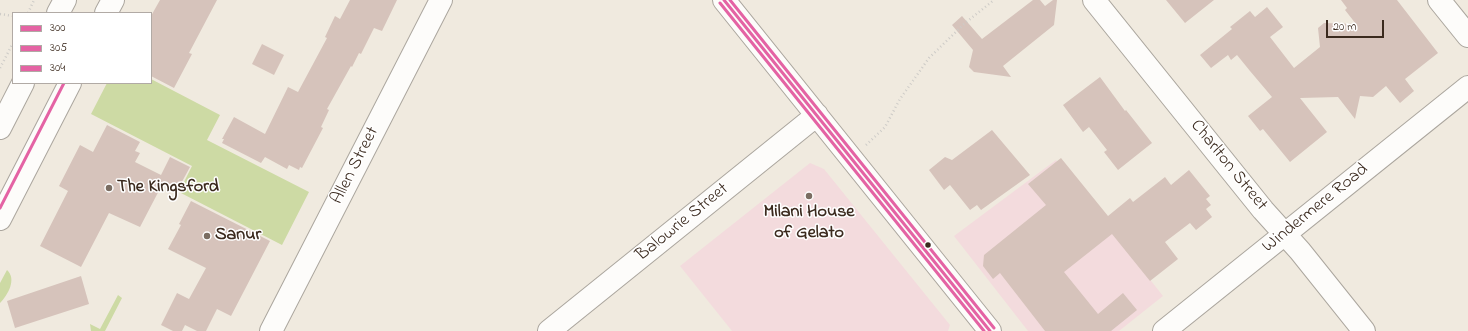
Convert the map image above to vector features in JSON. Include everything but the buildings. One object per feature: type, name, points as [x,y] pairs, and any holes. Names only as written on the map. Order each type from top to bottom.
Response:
[{"type":"main road","points":[[59,12],[65,0]]},
{"type":"main road","points":[[107,12],[113,0]]},
{"type":"main road","name":"Allen Street","points":[[271,331],[440,0]]},
{"type":"main road","points":[[724,0],[990,331]]},
{"type":"main road","name":"Charlton Street","points":[[1094,0],[1364,331]]},
{"type":"main road","points":[[1439,0],[1468,36]]},
{"type":"main road","points":[[0,128],[22,84]]},
{"type":"main road","points":[[0,219],[69,84]]},
{"type":"main road","name":"Windermere Road","points":[[1164,331],[1468,87]]},
{"type":"main road","name":"Balowrie Street","points":[[549,331],[817,115]]},
{"type":"path","points":[[28,12],[34,0]]},
{"type":"path","points":[[851,158],[885,127],[900,99],[929,58],[964,24],[994,0]]},
{"type":"path","points":[[0,14],[12,16]]},
{"type":"path","points":[[0,68],[12,45]]},
{"type":"shaded area","points":[[1056,160],[1163,296],[1119,331],[1028,331],[954,236]]},
{"type":"shaded area","points":[[810,163],[824,169],[950,325],[948,331],[732,331],[680,266]]},
{"type":"green space","points":[[152,80],[220,115],[207,140],[309,192],[282,245],[179,192],[192,166],[91,114],[106,84],[152,84]]},
{"type":"green space","points":[[7,270],[11,278],[10,287],[6,296],[0,303],[0,283]]},
{"type":"green space","points":[[118,295],[122,298],[105,331],[91,331],[90,324],[100,329]]},
{"type":"transit line","name":"300","points":[[724,0],[990,331]]},
{"type":"transit line","name":"304","points":[[730,0],[994,328]]},
{"type":"transit line","name":"305","points":[[720,3],[984,331]]},
{"type":"transit line","name":"304","points":[[0,208],[63,84]]},
{"type":"place","name":"The Kingsford","points":[[109,188]]},
{"type":"place","name":"Milani House of Gelato","points":[[809,196]]},
{"type":"place","name":"Sanur","points":[[207,236]]}]
